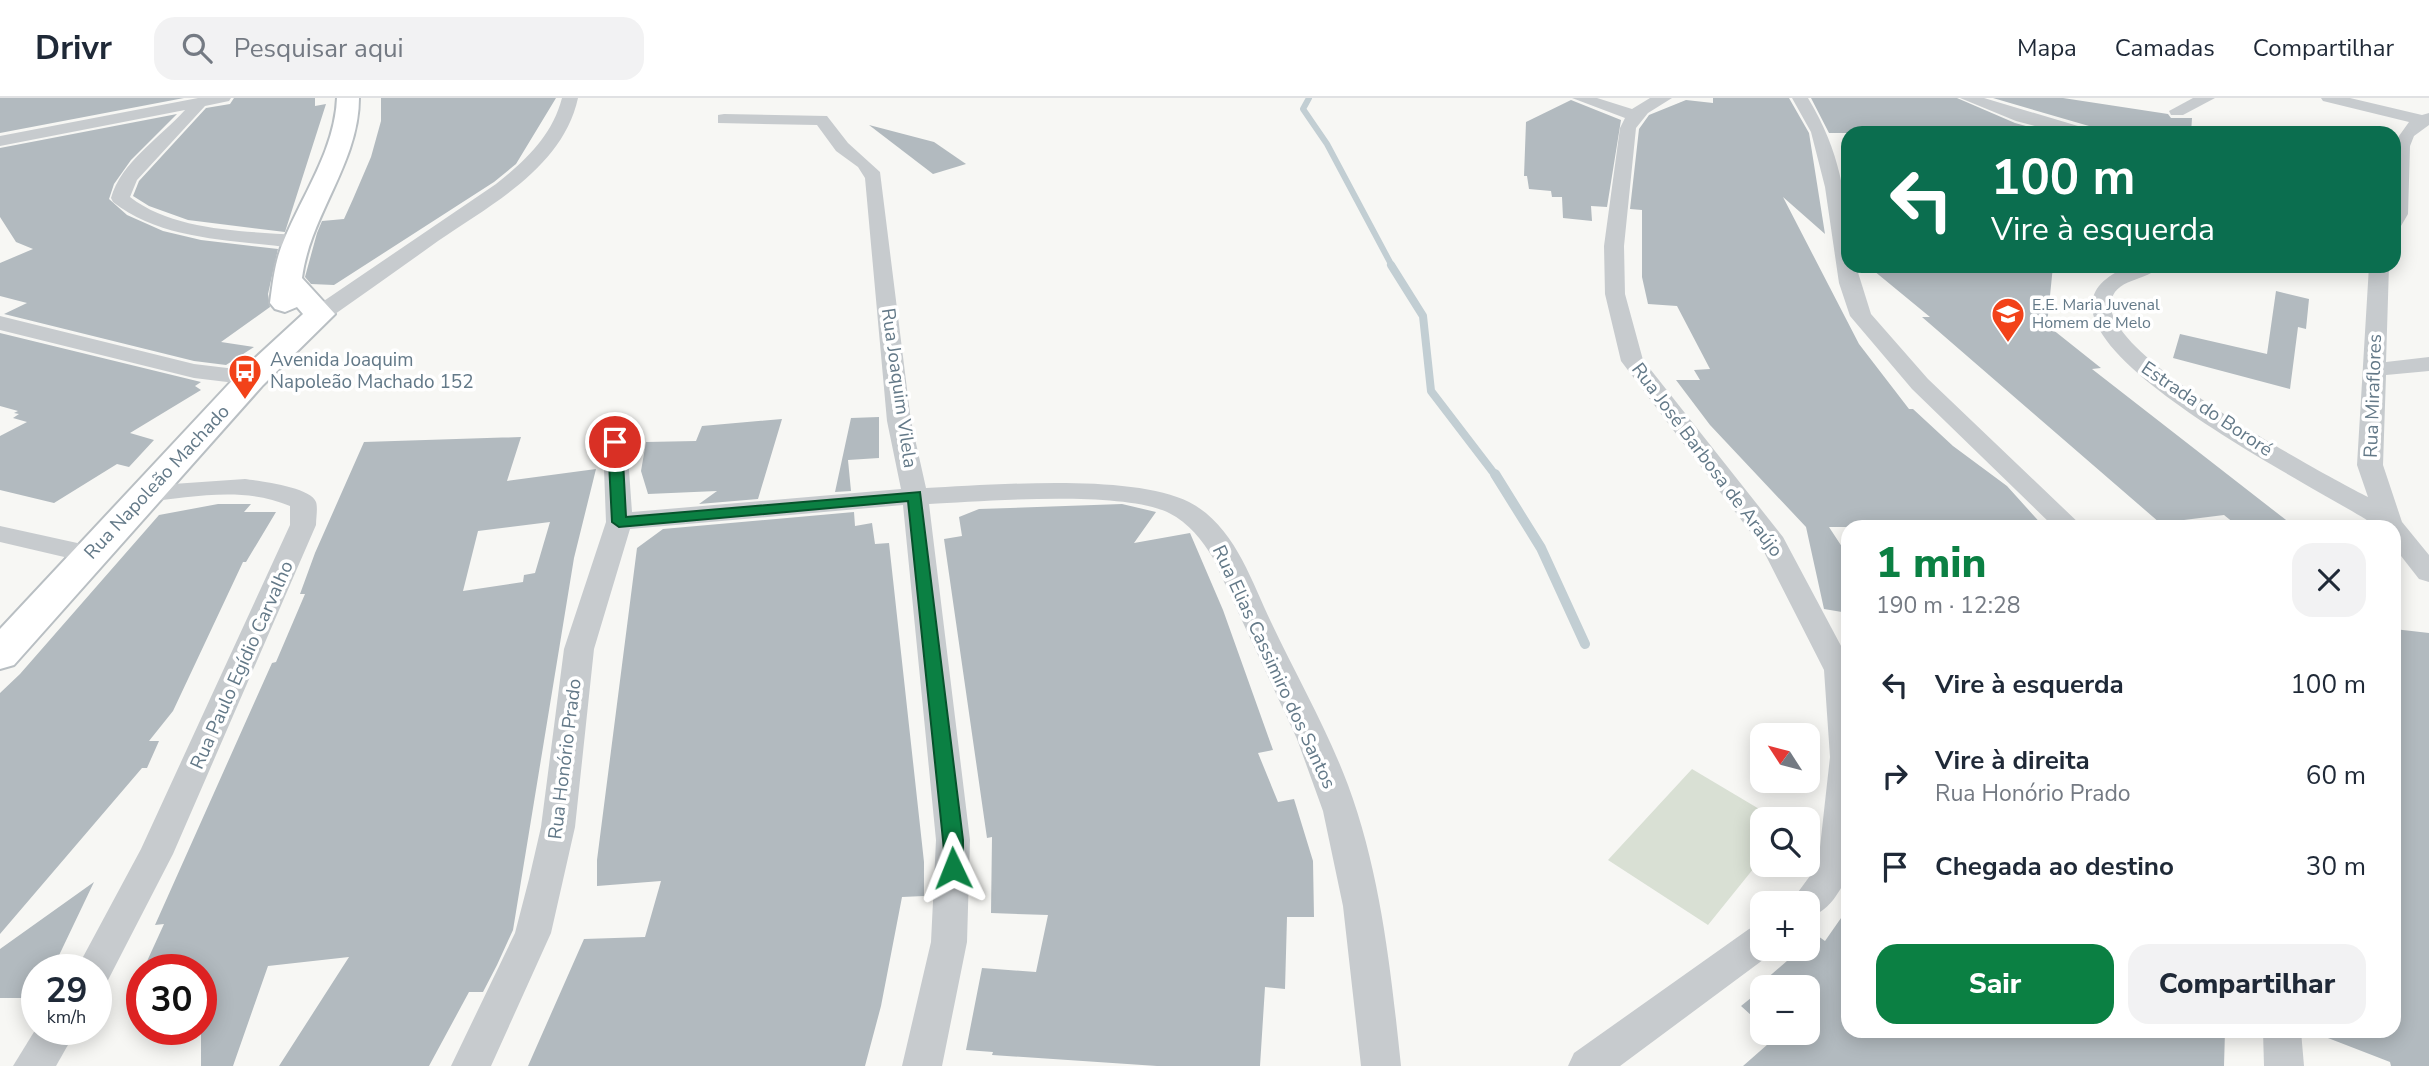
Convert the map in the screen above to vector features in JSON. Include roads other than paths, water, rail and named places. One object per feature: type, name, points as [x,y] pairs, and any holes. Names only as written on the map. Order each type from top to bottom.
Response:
[{"type":"main road","points":[[281,351],[287,279],[296,242],[340,141],[348,115],[348,98]]},
{"type":"main road","points":[[287,279],[320,314]]},
{"type":"main road","name":"Rua Napoleão Machado","points":[[0,656],[144,494],[252,378],[320,314]]},
{"type":"street","points":[[0,141],[223,98]]},
{"type":"street","points":[[320,314],[503,188],[529,167],[556,132],[569,108],[570,98]]},
{"type":"street","points":[[1580,98],[1634,116],[1664,98]]},
{"type":"street","points":[[1800,98],[1830,135],[1841,232]]},
{"type":"street","points":[[1968,98],[2053,126]]},
{"type":"street","points":[[2177,111],[2207,98]]},
{"type":"street","points":[[2329,98],[2426,119]]},
{"type":"street","points":[[199,103],[179,130],[126,178],[120,198],[136,213],[169,223],[296,242]]},
{"type":"street","name":"Rua José Barbosa de Araújo","points":[[1634,116],[1624,146],[1614,246],[1615,294],[1632,361],[1773,543],[1841,667]]},
{"type":"street","name":"Rua Joaquim Vilela","points":[[724,119],[821,120],[828,125],[842,148],[868,164],[876,194],[900,421],[915,496],[953,840],[949,942],[922,1066]]},
{"type":"street","points":[[2401,140],[2409,128],[2426,119]]},
{"type":"street","points":[[1847,273],[1861,316],[1920,384],[2063,520]]},
{"type":"street","name":"Estrada do Bororé","points":[[2132,273],[2117,279],[2103,295],[2101,313],[2105,326],[2124,351],[2162,383],[2382,520]]},
{"type":"street","name":"Rua Miraflores","points":[[2379,273],[2370,465],[2390,520]]},
{"type":"street","points":[[0,323],[194,371],[252,378]]},
{"type":"street","points":[[2373,370],[2429,364]]},
{"type":"street","name":"Rua Honório Prado","points":[[471,1066],[536,922],[558,827],[579,649],[619,522],[615,442]]},
{"type":"street","name":"Rua Paulo Egídio Carvalho","points":[[103,954],[156,854],[289,562],[303,525],[303,502],[271,488],[237,487],[144,494]]},
{"type":"street","name":"Rua Elias Cassimiro dos Santos","points":[[619,522],[915,496],[1048,493],[1139,496],[1180,507],[1210,531],[1228,562],[1339,809],[1371,956],[1381,1066]]},
{"type":"street","points":[[0,534],[90,554]]},
{"type":"street","name":"Estrada do Bororé","points":[[2401,537],[2429,573]]},
{"type":"street","name":"Rua José Barbosa de Araújo","points":[[1820,892],[1835,867],[1841,807]]},
{"type":"street","points":[[1587,1066],[1750,949]]},
{"type":"street","points":[[2282,1038],[2284,1066]]},
{"type":"street","points":[[33,1066],[47,1045]]},
{"type":"waterway","points":[[1309,98],[1303,109],[1327,144],[1392,266]]},
{"type":"waterway","points":[[1391,265],[1423,316],[1431,391],[1496,476]]},
{"type":"waterway","points":[[1495,474],[1541,548],[1585,644]]},
{"type":"place","name":"E.E. Maria Juvenal Homem de Melo","points":[[2008,344]]},
{"type":"place","name":"Avenida Joaquim Napoleão Machado 152","points":[[245,401]]}]
